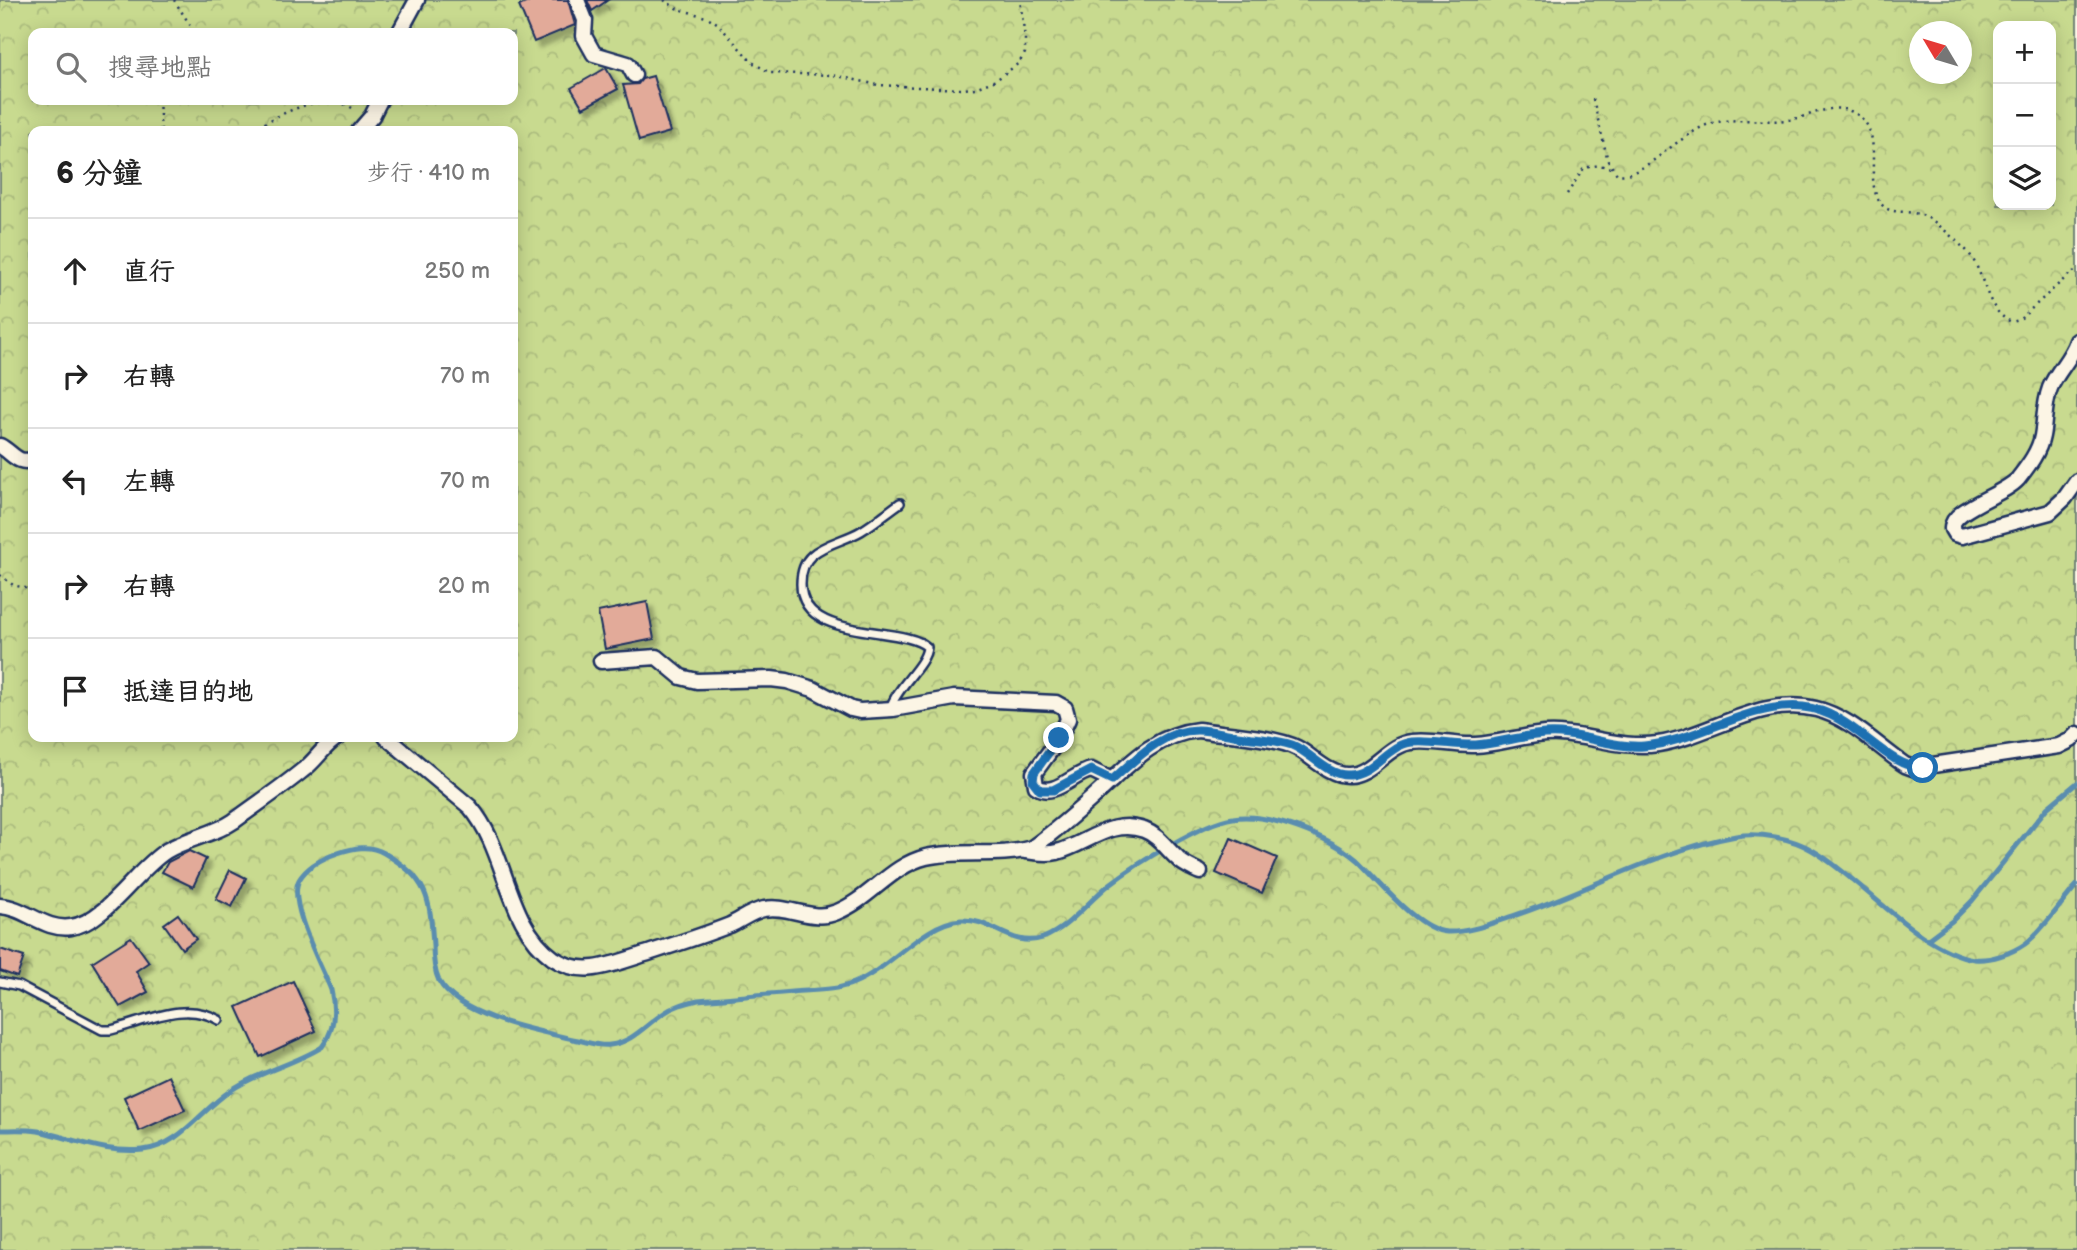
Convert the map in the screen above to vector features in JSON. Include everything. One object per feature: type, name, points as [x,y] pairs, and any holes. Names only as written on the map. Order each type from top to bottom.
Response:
[{"type":"street","points":[[402,28],[417,0]]},
{"type":"street","points":[[577,0],[585,20],[584,37],[594,54],[628,64],[634,75]]},
{"type":"street","points":[[363,126],[378,105]]},
{"type":"street","points":[[2077,341],[2048,392],[2042,438],[2033,458],[2009,487],[1954,519],[1952,530],[1962,536],[2042,516],[2057,507],[2077,481]]},
{"type":"street","points":[[0,446],[18,460],[28,461]]},
{"type":"street","points":[[601,661],[657,657],[681,677],[697,681],[787,681],[813,689],[860,711],[890,709],[954,698],[1055,703],[1065,708],[1068,719],[1059,738],[1034,773],[1033,781],[1036,786],[1040,790],[1053,790],[1091,770],[1112,780]]},
{"type":"street","points":[[1024,850],[1032,848],[1047,837],[1159,742],[1173,735],[1198,730],[1292,745],[1335,772],[1350,776],[1411,741],[1478,745],[1556,734],[1644,746],[1677,740],[1762,711],[1787,707],[1815,708],[1832,714],[1913,768],[2059,746],[2077,734]]},
{"type":"street","points":[[0,906],[61,928],[73,927],[86,921],[100,912],[167,850],[232,823],[304,770],[333,742]]},
{"type":"street","points":[[392,742],[470,807],[481,820],[498,854],[515,907],[538,944],[552,957],[578,968],[593,968],[708,934],[764,909],[821,917],[834,914],[863,897],[899,868],[924,858],[972,851],[1024,850],[1045,854],[1059,852],[1105,830],[1126,827],[1144,830],[1157,838],[1179,860],[1200,872]]},
{"type":"lane","points":[[890,709],[902,685],[925,656],[927,647],[917,641],[853,629],[819,616],[807,604],[801,590],[806,562],[814,554],[862,531],[900,503]]},
{"type":"lane","points":[[0,982],[19,986],[102,1030],[190,1010],[206,1013],[219,1020]]},
{"type":"path","points":[[174,0],[192,28]]},
{"type":"path","points":[[664,0],[676,8],[717,23],[752,62],[770,73],[833,75],[878,85],[961,89],[975,88],[996,80],[1019,63],[1025,53],[1026,38],[1020,0]]},
{"type":"path","points":[[1593,100],[1611,168],[1624,176],[1696,130],[1710,124],[1795,119],[1842,108],[1861,117],[1867,127],[1873,144],[1875,194],[1880,204],[1887,210],[1910,212],[1930,219],[1967,251],[1979,270],[1988,296],[2006,320],[2012,323],[2019,320],[2072,272],[2077,271]]},
{"type":"path","points":[[159,105],[161,126]]},
{"type":"path","points":[[259,126],[266,120],[312,105]]},
{"type":"path","points":[[345,105],[372,116]]},
{"type":"path","points":[[1567,194],[1584,168],[1599,165],[1611,168]]},
{"type":"path","points":[[0,575],[13,585],[28,589]]},
{"type":"green space","points":[[0,0],[2077,0],[2077,1250],[0,1250]]},
{"type":"building","points":[[532,0],[568,0],[575,25],[534,42],[519,6]]},
{"type":"building","points":[[587,0],[608,0],[592,11]]},
{"type":"building","points":[[606,68],[618,89],[583,108],[571,88]]},
{"type":"building","points":[[653,76],[670,132],[639,141],[623,85],[638,84],[642,79]]},
{"type":"building","points":[[647,602],[654,639],[605,649],[598,612]]},
{"type":"building","points":[[1231,838],[1277,858],[1262,893],[1216,873]]},
{"type":"building","points":[[189,851],[206,859],[193,887],[162,872],[168,862]]},
{"type":"building","points":[[230,870],[246,878],[232,907],[216,899]]},
{"type":"building","points":[[178,914],[196,939],[182,949],[164,924]]},
{"type":"building","points":[[131,937],[149,962],[136,971],[148,992],[120,1007],[92,962]]},
{"type":"building","points":[[0,949],[24,957],[17,977],[0,971]]},
{"type":"building","points":[[293,981],[316,1031],[260,1057],[237,1007]]},
{"type":"building","points":[[169,1076],[185,1110],[139,1131],[124,1097]]},
{"type":"waterway","points":[[1928,939],[1972,901],[2047,808],[2077,783]]},
{"type":"waterway","points":[[0,1130],[38,1131],[115,1150],[156,1147],[179,1135],[219,1099],[241,1084],[322,1047],[332,1027],[333,998],[301,918],[297,890],[302,875],[311,867],[332,855],[355,848],[373,848],[384,853],[399,862],[418,881],[428,902],[436,972],[439,981],[449,993],[463,1004],[500,1020],[597,1045],[625,1040],[668,1011],[698,1000],[824,990],[854,983],[881,968],[933,929],[947,923],[972,921],[1021,940],[1043,938],[1070,921],[1110,884],[1152,856],[1205,827],[1233,818],[1247,817],[1280,823],[1331,843],[1357,860],[1411,914],[1423,923],[1447,932],[1491,924],[1680,851],[1707,842],[1745,835],[1785,839],[1812,850],[1911,928],[1953,953],[1974,959],[2001,956],[2025,944],[2077,885]]},
{"type":"route","points":[[1059,738],[1034,773],[1033,781],[1040,790],[1053,790],[1069,779],[1091,770],[1112,780],[1147,750],[1185,731],[1198,730],[1292,745],[1335,772],[1350,776],[1411,741],[1478,745],[1546,734],[1566,734],[1629,746],[1644,746],[1677,740],[1762,711],[1799,706],[1832,714],[1905,765],[1923,768]]}]
